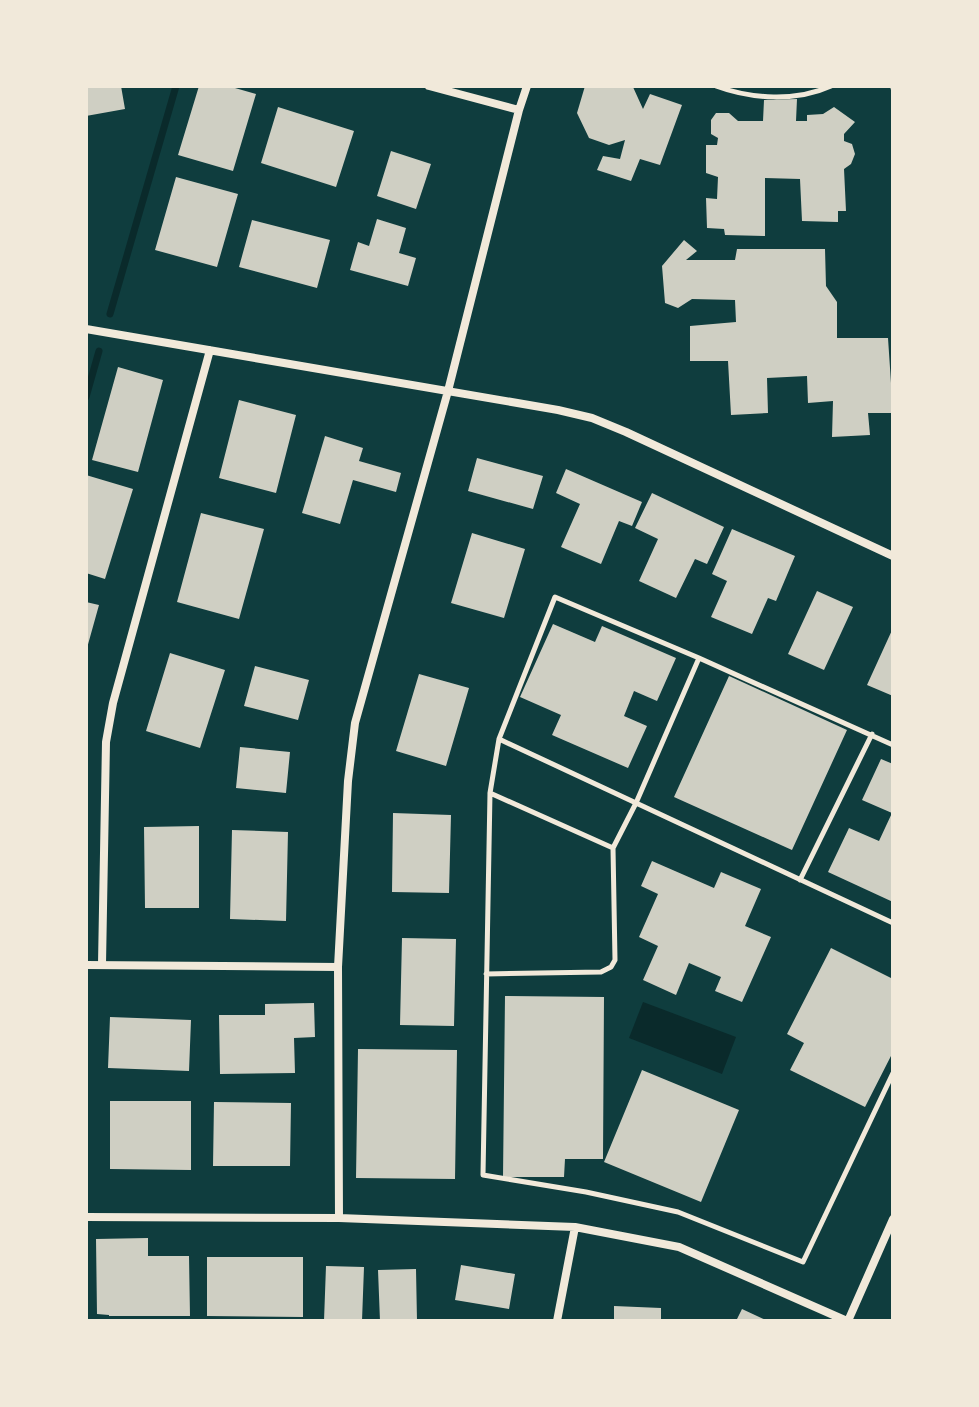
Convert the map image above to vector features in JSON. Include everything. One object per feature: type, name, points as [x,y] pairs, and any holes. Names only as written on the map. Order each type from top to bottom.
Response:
[{"type":"street","points":[[429,86],[519,110]]},
{"type":"street","points":[[339,1218],[338,967],[348,781],[355,723],[448,391],[527,86]]},
{"type":"street","points":[[86,329],[592,418],[893,556]]},
{"type":"street","points":[[102,964],[106,742],[113,703],[210,350]]},
{"type":"street","points":[[86,965],[338,967]]},
{"type":"street","points":[[86,1217],[339,1218],[575,1227],[679,1247],[847,1321],[893,1219]]},
{"type":"street","points":[[557,1321],[575,1227]]},
{"type":"lane","points":[[716,86],[738,94],[768,97],[815,93],[831,86]]},
{"type":"lane","points":[[893,745],[555,597],[499,739],[490,793],[483,1175],[586,1192],[678,1212],[803,1262],[893,1073]]},
{"type":"lane","points":[[486,974],[601,972],[611,967],[615,960],[613,848],[699,658]]},
{"type":"lane","points":[[800,880],[872,734]]},
{"type":"lane","points":[[499,739],[893,923]]},
{"type":"lane","points":[[490,793],[613,848]]},
{"type":"water","points":[[643,1002],[736,1037],[722,1074],[629,1038]]},
{"type":"building","points":[[86,86],[121,86],[125,109],[86,116]]},
{"type":"building","points":[[199,86],[228,86],[256,94],[233,171],[178,155]]},
{"type":"building","points":[[585,86],[633,87],[643,109],[650,94],[682,105],[660,165],[640,159],[631,181],[597,170],[603,156],[620,159],[625,140],[609,145],[589,138],[577,113]]},
{"type":"building","points":[[797,99],[796,121],[807,121],[807,115],[823,114],[834,107],[855,122],[844,134],[844,141],[852,144],[855,154],[851,164],[844,169],[846,211],[838,211],[838,222],[802,221],[800,179],[765,178],[765,236],[725,235],[724,229],[707,228],[706,198],[717,199],[718,177],[706,173],[706,145],[717,145],[718,138],[711,134],[711,120],[716,113],[729,113],[738,121],[763,121],[764,100]]},
{"type":"building","points":[[278,107],[354,131],[336,187],[261,163]]},
{"type":"building","points":[[391,151],[431,164],[416,209],[377,196]]},
{"type":"building","points":[[176,177],[238,194],[217,267],[155,250]]},
{"type":"building","points":[[377,219],[406,228],[399,253],[416,258],[408,286],[350,270],[358,242],[369,246]]},
{"type":"building","points":[[252,220],[330,240],[317,288],[239,267]]},
{"type":"building","points":[[684,240],[697,251],[686,260],[735,260],[737,249],[825,249],[826,286],[837,302],[837,338],[888,338],[893,413],[868,413],[870,435],[832,437],[833,401],[808,403],[807,376],[767,378],[768,413],[731,415],[728,361],[690,361],[690,326],[736,322],[735,300],[692,299],[678,308],[665,303],[662,266]]},
{"type":"building","points":[[118,367],[163,380],[138,472],[92,460]]},
{"type":"building","points":[[239,400],[296,415],[276,493],[219,478]]},
{"type":"building","points":[[325,436],[363,448],[359,461],[401,473],[396,492],[353,480],[340,524],[302,513]]},
{"type":"building","points":[[477,458],[543,476],[533,509],[468,491]]},
{"type":"building","points":[[566,469],[642,502],[632,526],[619,521],[601,564],[561,547],[580,504],[556,493]]},
{"type":"building","points":[[86,475],[133,489],[105,579],[86,573]]},
{"type":"building","points":[[652,493],[724,527],[707,564],[695,559],[676,598],[639,581],[658,539],[635,528]]},
{"type":"building","points":[[201,513],[264,529],[239,619],[177,602]]},
{"type":"building","points":[[732,529],[795,556],[776,601],[768,598],[752,634],[711,617],[727,581],[712,574]]},
{"type":"building","points":[[472,533],[525,549],[504,618],[451,603]]},
{"type":"building","points":[[817,591],[853,607],[824,670],[788,654]]},
{"type":"building","points":[[86,602],[99,605],[87,648],[86,648]]},
{"type":"building","points":[[553,624],[595,642],[602,626],[676,658],[657,701],[634,691],[624,716],[647,726],[628,768],[552,735],[561,715],[520,697]]},
{"type":"building","points":[[893,628],[893,696],[867,685]]},
{"type":"building","points":[[170,653],[225,670],[200,748],[146,731]]},
{"type":"building","points":[[255,666],[309,680],[298,720],[244,706]]},
{"type":"building","points":[[419,674],[469,688],[446,766],[396,751]]},
{"type":"building","points":[[729,676],[847,730],[792,850],[674,797]]},
{"type":"building","points":[[240,747],[290,752],[286,793],[236,788]]},
{"type":"building","points":[[881,759],[893,764],[893,902],[828,872],[849,828],[879,841],[892,813],[862,800]]},
{"type":"building","points":[[393,813],[451,815],[449,893],[392,892]]},
{"type":"building","points":[[199,826],[199,908],[145,908],[144,827]]},
{"type":"building","points":[[232,830],[288,832],[286,921],[230,919]]},
{"type":"building","points":[[652,861],[714,888],[721,872],[761,889],[745,926],[771,937],[742,1002],[715,991],[721,977],[689,963],[676,995],[643,980],[658,946],[639,937],[658,894],[641,886]]},
{"type":"building","points":[[402,938],[456,939],[454,1026],[400,1025]]},
{"type":"building","points":[[831,948],[893,979],[893,1052],[865,1107],[790,1070],[804,1043],[787,1034]]},
{"type":"building","points":[[505,996],[604,997],[603,1159],[565,1159],[564,1177],[503,1177]]},
{"type":"building","points":[[314,1003],[315,1037],[294,1038],[295,1073],[220,1074],[219,1015],[265,1015],[265,1004]]},
{"type":"building","points":[[110,1017],[191,1020],[189,1071],[108,1068]]},
{"type":"building","points":[[358,1049],[457,1050],[455,1179],[356,1178]]},
{"type":"building","points":[[642,1070],[739,1110],[701,1202],[604,1162]]},
{"type":"building","points":[[110,1101],[191,1101],[191,1170],[110,1169]]},
{"type":"building","points":[[214,1102],[291,1103],[290,1166],[213,1166]]},
{"type":"building","points":[[148,1238],[148,1256],[189,1256],[190,1316],[97,1314],[96,1239]]},
{"type":"building","points":[[207,1257],[303,1257],[303,1317],[207,1316]]},
{"type":"building","points":[[461,1265],[515,1274],[509,1309],[455,1300]]},
{"type":"building","points":[[326,1266],[364,1267],[362,1321],[324,1321]]},
{"type":"building","points":[[416,1269],[417,1321],[380,1321],[378,1270]]},
{"type":"building","points":[[614,1306],[661,1308],[661,1321],[614,1321]]},
{"type":"building","points":[[742,1309],[768,1321],[736,1321]]},
{"type":"waterway","points":[[110,314],[176,86]]},
{"type":"waterway","points":[[86,397],[99,351]]}]
